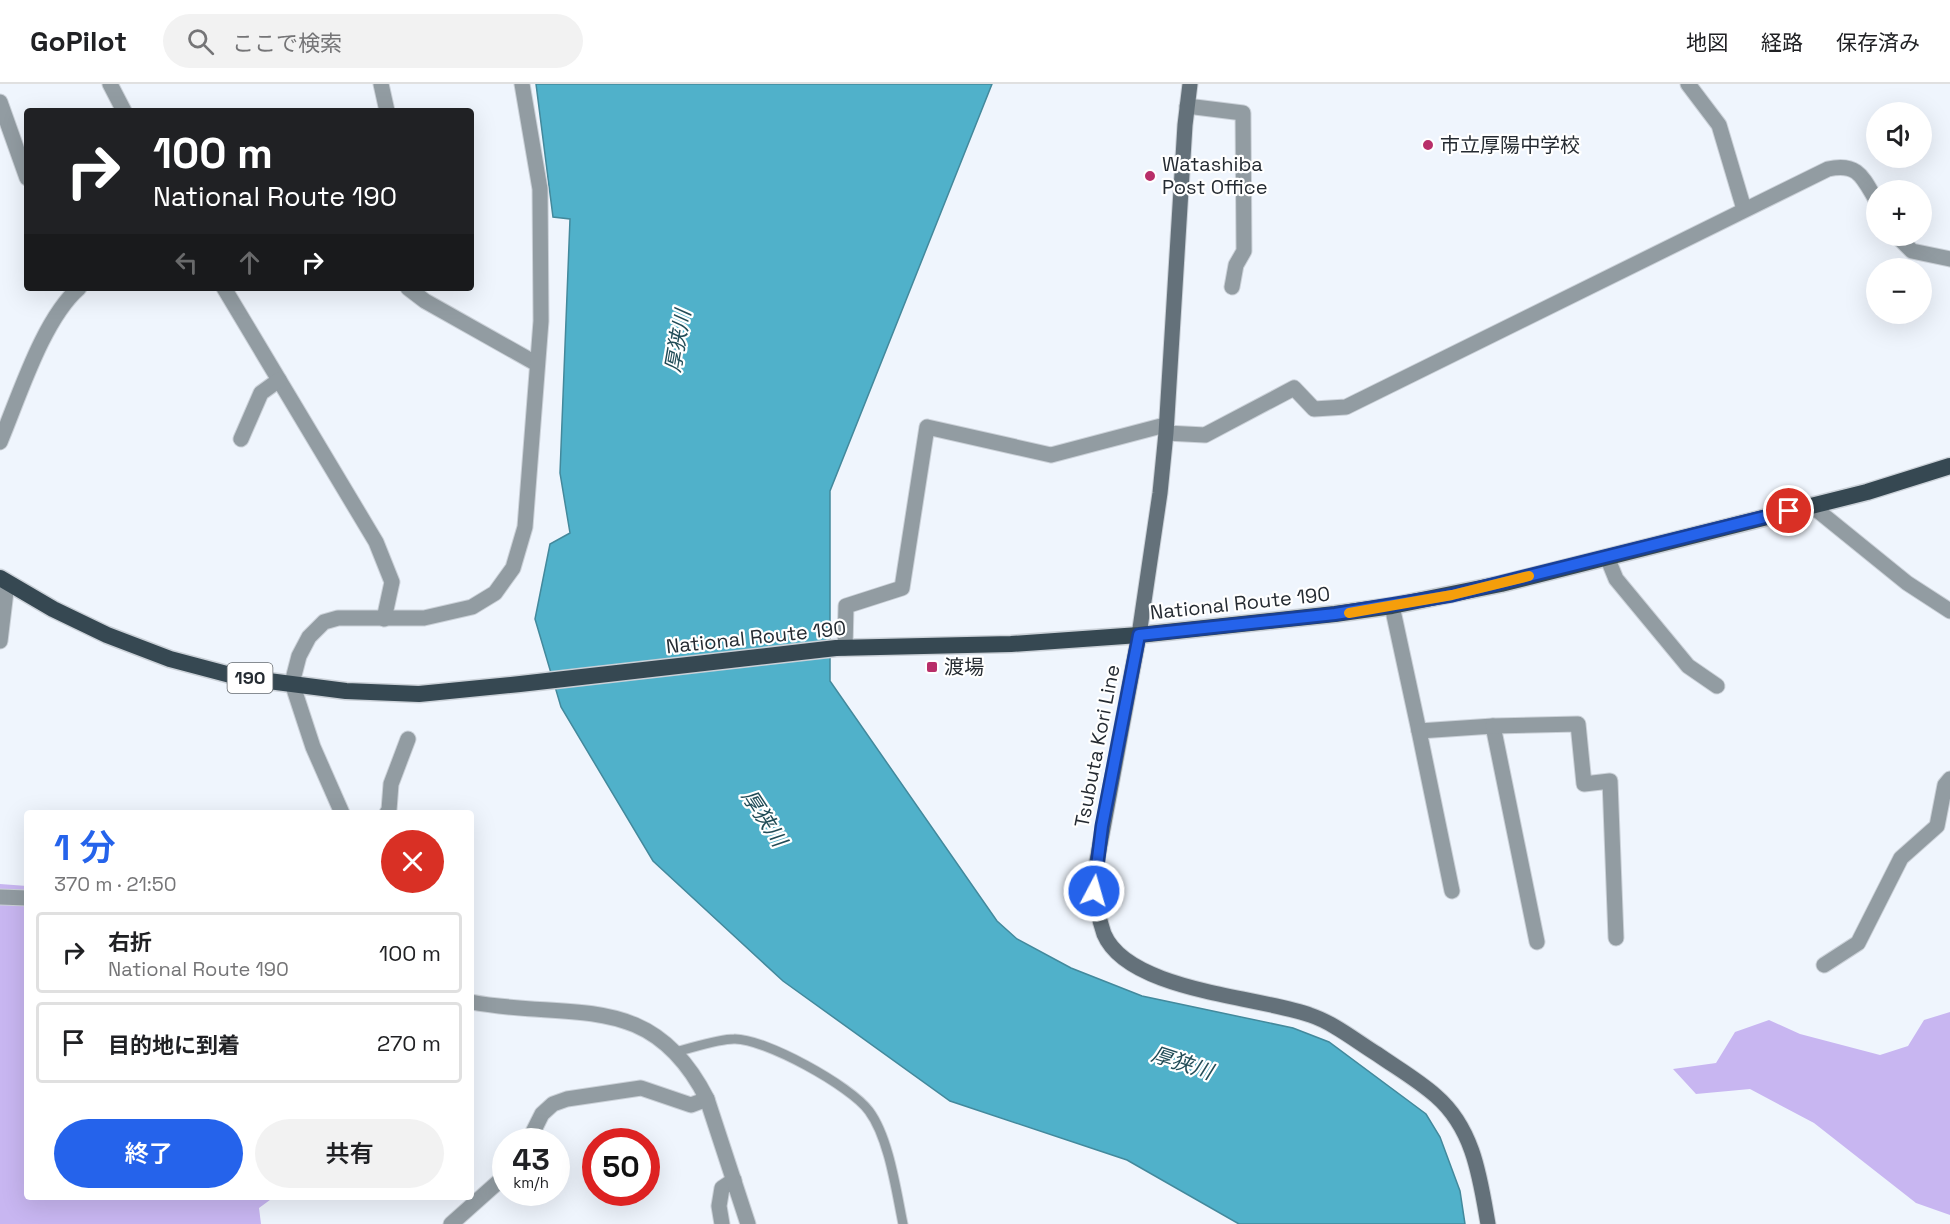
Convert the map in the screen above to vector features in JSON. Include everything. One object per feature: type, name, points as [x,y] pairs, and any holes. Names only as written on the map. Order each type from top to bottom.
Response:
[{"type":"highway","name":"National Route 190","points":[[292,684],[346,691],[419,694],[840,648],[1011,644],[1139,635],[1335,614],[1452,595],[1867,492],[1950,466]]},
{"type":"highway","name":"190","points":[[4,580],[53,609],[107,635],[170,659],[238,677],[292,684]]},
{"type":"main road","name":"Tsubuta Kori Line","points":[[1190,84],[1160,494],[1139,635],[1096,866],[1094,891],[1105,936],[1122,957],[1138,968],[1175,983],[1312,1015],[1333,1026],[1437,1096],[1452,1112],[1464,1133],[1479,1171],[1488,1224]]},
{"type":"street","points":[[111,84],[123,108]]},
{"type":"street","points":[[381,84],[386,108]]},
{"type":"street","points":[[341,810],[314,747],[292,684],[299,656],[309,637],[324,622],[338,618],[424,618],[472,607],[495,593],[513,568],[525,527],[541,321],[540,189],[522,84]]},
{"type":"street","points":[[1688,84],[1719,125],[1744,209]]},
{"type":"street","points":[[0,102],[24,170]]},
{"type":"street","points":[[1187,106],[1243,113],[1244,251],[1236,265],[1232,287]]},
{"type":"street","points":[[840,648],[846,606],[902,588],[927,427],[1051,456],[1165,429],[1205,435],[1294,388],[1314,409],[1346,407],[1814,174],[1841,166],[1852,168],[1866,183]]},
{"type":"street","points":[[1907,246],[1912,251],[1950,259]]},
{"type":"street","points":[[0,442],[54,318],[74,291]]},
{"type":"street","points":[[226,291],[376,542],[392,582],[384,619]]},
{"type":"street","points":[[424,295],[537,364]]},
{"type":"street","points":[[241,439],[261,393],[279,380]]},
{"type":"street","points":[[1812,506],[1907,583],[1950,610]]},
{"type":"street","points":[[1607,557],[1616,579],[1688,666],[1717,686]]},
{"type":"street","points":[[0,641],[4,580]]},
{"type":"street","points":[[1392,606],[1452,891]]},
{"type":"street","points":[[1419,731],[1578,724],[1584,784],[1610,781],[1616,938]]},
{"type":"street","points":[[1493,726],[1537,942]]},
{"type":"street","points":[[389,810],[391,784],[408,739]]},
{"type":"street","points":[[1824,965],[1858,944],[1900,858],[1937,826],[1945,785],[1950,779]]},
{"type":"street","points":[[0,897],[24,898]]},
{"type":"street","points":[[474,1002],[495,1006],[569,1010],[629,1021],[659,1038],[675,1052],[700,1084],[748,1224]]},
{"type":"street","points":[[535,1128],[542,1114],[553,1104],[567,1099],[641,1088],[692,1105],[707,1099]]},
{"type":"street","points":[[722,1224],[719,1206],[722,1188],[734,1180]]},
{"type":"street","points":[[451,1224],[492,1187]]},
{"type":"lane","points":[[675,1052],[734,1038],[769,1049],[816,1070],[850,1091],[869,1110],[883,1137],[903,1224]]},
{"type":"shaded area","points":[[0,884],[24,886],[24,1200],[270,1200],[259,1208],[261,1224],[0,1224]]},
{"type":"shaded area","points":[[1950,1012],[1950,1215],[1916,1203],[1814,1123],[1750,1089],[1696,1094],[1673,1069],[1716,1063],[1735,1032],[1769,1020],[1800,1034],[1880,1055],[1908,1046],[1924,1020]]},
{"type":"water","name":"厚狭川","points":[[536,84],[992,84],[830,491],[830,681],[997,921],[1017,939],[1071,968],[1142,996],[1293,1028],[1329,1042],[1426,1114],[1440,1137],[1460,1191],[1465,1224],[1239,1224],[1127,1160],[950,1101],[783,981],[653,861],[561,707],[535,619],[550,544],[570,533],[560,473],[570,219],[553,217]]},
{"type":"slow traffic","points":[[1349,613],[1452,595],[1529,576]]},
{"type":"place","name":"市立厚陽中学校","points":[[1428,145]]},
{"type":"place","name":"Watashiba Post Office","points":[[1150,176]]},
{"type":"place","name":"渡場","points":[[932,667]]},
{"type":"route","points":[[1094,891],[1102,826],[1139,635],[1335,614],[1452,595],[1789,511]]}]
